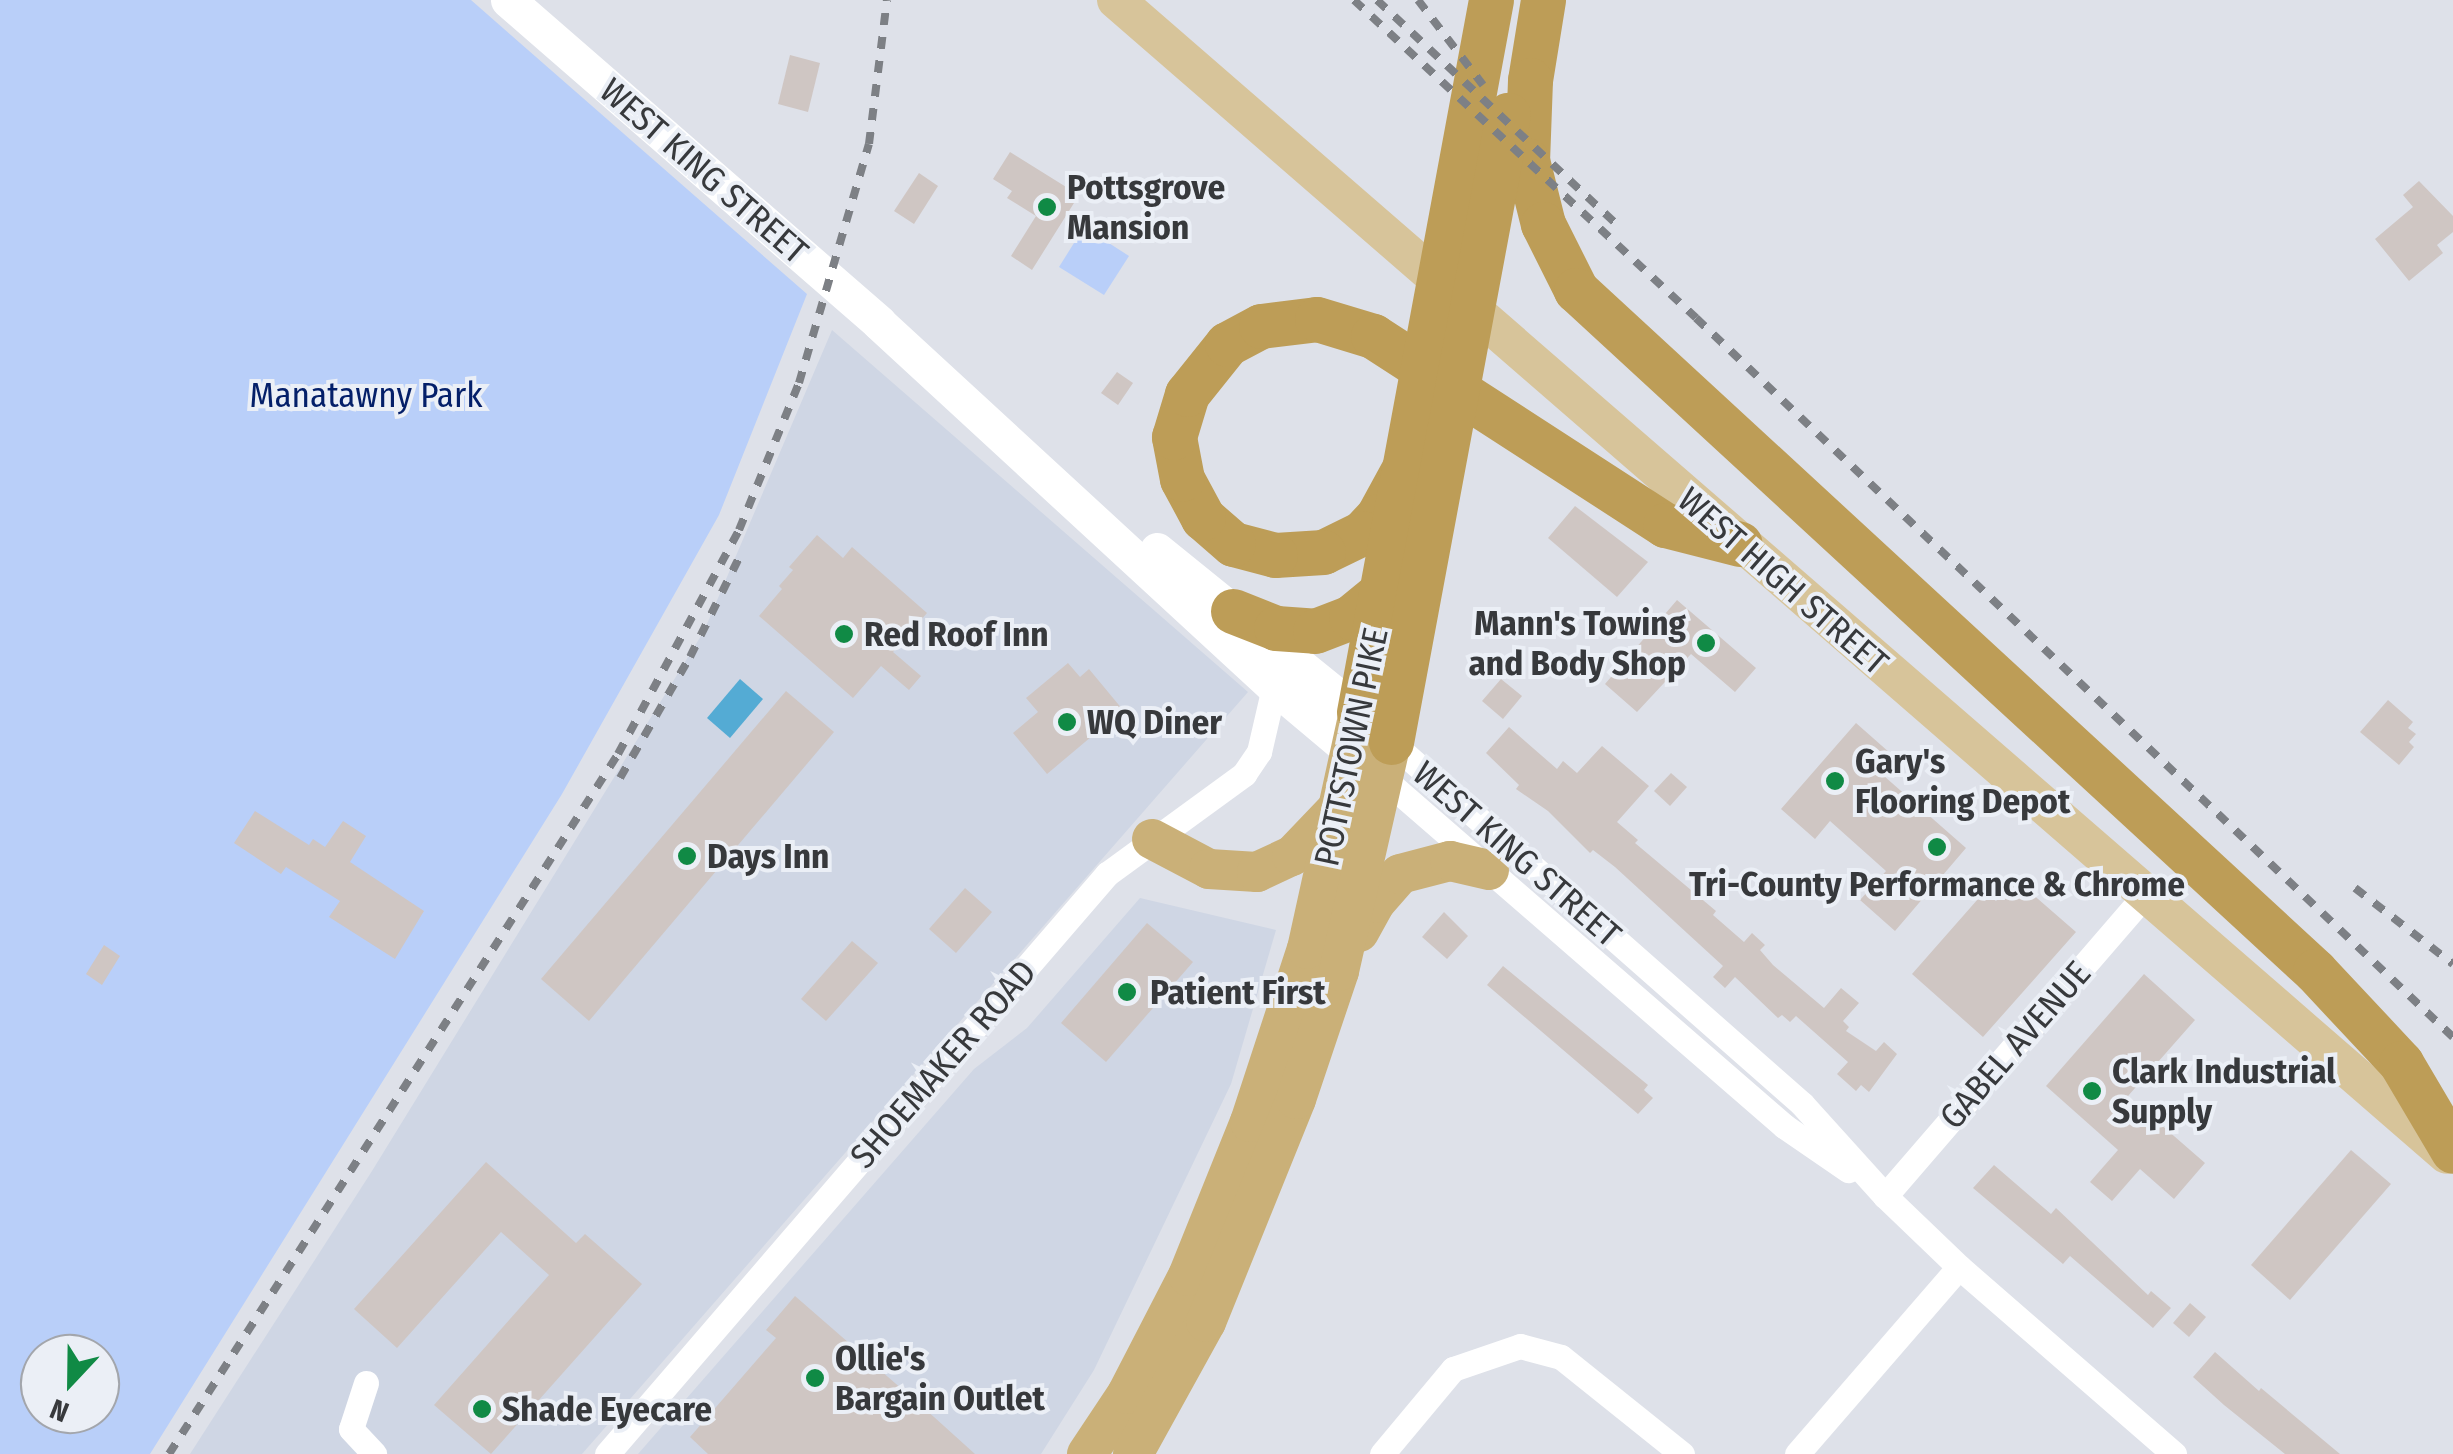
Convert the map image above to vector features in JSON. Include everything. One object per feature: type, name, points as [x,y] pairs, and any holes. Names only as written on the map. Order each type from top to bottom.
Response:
[{"type":"highway","name":"POTTSTOWN PIKE","points":[[1133,1454],[1206,1322],[1296,1099],[1338,970],[1491,0]]},
{"type":"highway","points":[[1537,7],[1527,160],[1544,224],[1568,279],[1608,324],[1946,630],[2360,1016],[2410,1078],[2453,1151]]},
{"type":"highway","name":"POTTSTOWN PIKE","points":[[1087,1454],[1127,1394],[1188,1276],[1250,1122],[1307,949],[1339,807],[1371,746],[1384,590],[1537,7]]},
{"type":"highway","points":[[1422,455],[1362,533],[1323,552],[1275,556],[1233,544],[1204,518],[1182,479],[1174,437],[1186,394],[1227,344],[1261,326],[1318,319],[1372,336],[1666,526],[1740,544]]},
{"type":"highway","points":[[1233,611],[1276,628],[1316,631],[1352,618],[1384,590]]},
{"type":"highway","points":[[1152,840],[1209,868],[1257,872],[1292,856],[1339,807]]},
{"type":"highway","points":[[1338,970],[1375,903],[1400,874],[1436,862],[1489,870]]},
{"type":"main road","name":"WEST KING STREET","points":[[508,0],[899,342],[1274,687],[1371,746]]},
{"type":"main road","name":"WEST HIGH STREET","points":[[1116,0],[2453,1160]]},
{"type":"main road","name":"WEST KING STREET","points":[[899,342],[1233,611],[1371,746]]},
{"type":"street","name":"SHOEMAKER ROAD","points":[[607,1454],[1107,874],[1244,774],[1259,752],[1274,687]]},
{"type":"street","name":"WEST KING STREET","points":[[1371,746],[1489,870],[1784,1126],[1884,1196]]},
{"type":"street","name":"WEST KING STREET","points":[[1371,746],[1802,1104],[1884,1196],[2174,1454]]},
{"type":"street","name":"GABEL AVENUE","points":[[1884,1196],[2146,894]]},
{"type":"street","points":[[1797,1454],[1960,1267]]},
{"type":"street","points":[[1382,1454],[1453,1370],[1520,1346],[1562,1356],[1682,1454]]},
{"type":"street","points":[[366,1383],[352,1429],[374,1454]]},
{"type":"shaded area","points":[[832,330],[1248,692],[582,1454],[190,1454],[372,1171],[704,631]]},
{"type":"shaded area","points":[[740,679],[763,699],[730,738],[707,718]]},
{"type":"shaded area","points":[[1140,898],[1276,930],[1231,1084],[1094,1370],[1041,1454],[638,1454],[974,1069],[1027,1028]]},
{"type":"green space","name":"Manatawny Park","points":[[0,0],[471,0],[807,294],[719,515],[562,794],[150,1454],[0,1454]]},
{"type":"green space","points":[[1084,227],[1129,256],[1104,295],[1059,267]]},
{"type":"building","points":[[790,55],[820,63],[808,112],[778,104]]},
{"type":"building","name":"Pottsgrove Mansion","points":[[1010,152],[1079,195],[1032,270],[1011,256],[1036,216],[1007,198],[1012,191],[993,179]]},
{"type":"building","points":[[919,173],[938,186],[914,224],[894,211]]},
{"type":"building","points":[[2419,181],[2453,216],[2453,232],[2437,245],[2443,253],[2409,281],[2375,239],[2413,207],[2403,195]]},
{"type":"building","points":[[1117,372],[1133,383],[1118,405],[1101,393]]},
{"type":"building","points":[[1575,506],[1648,562],[1617,597],[1548,538]]},
{"type":"building","name":"Red Roof Inn","points":[[817,535],[843,558],[852,547],[927,613],[893,652],[921,676],[909,690],[881,666],[853,698],[759,616],[782,589],[779,586],[793,570],[789,567]]},
{"type":"building","points":[[1677,600],[1756,668],[1735,692],[1691,654],[1637,712],[1605,684]]},
{"type":"building","name":"WQ Diner","points":[[1068,663],[1080,677],[1089,669],[1123,710],[1047,774],[1013,733],[1038,712],[1026,698]]},
{"type":"building","points":[[1501,679],[1522,696],[1503,719],[1482,701]]},
{"type":"building","name":"Days Inn","points":[[786,691],[834,732],[589,1021],[541,979]]},
{"type":"building","points":[[2388,700],[2413,722],[2408,728],[2416,734],[2409,742],[2414,747],[2399,765],[2360,732]]},
{"type":"building","points":[[1856,723],[1890,753],[1876,769],[1966,848],[1895,931],[1860,900],[1886,871],[1830,821],[1815,839],[1781,809]]},
{"type":"building","points":[[1509,727],[1557,769],[1563,761],[1577,773],[1602,746],[1649,786],[1617,822],[1638,840],[1635,843],[1716,911],[1713,915],[1744,942],[1752,933],[1765,945],[1760,950],[1773,965],[1824,1008],[1841,988],[1859,1003],[1843,1021],[1849,1027],[1846,1031],[1876,1051],[1884,1042],[1897,1054],[1869,1092],[1861,1085],[1856,1091],[1837,1074],[1848,1062],[1796,1016],[1790,1022],[1782,1015],[1778,1018],[1735,977],[1725,988],[1713,977],[1723,966],[1615,867],[1593,850],[1590,853],[1548,811],[1516,789],[1519,785],[1486,753]]},
{"type":"building","points":[[1671,773],[1687,787],[1670,806],[1654,791]]},
{"type":"building","points":[[255,811],[309,845],[313,839],[325,847],[343,821],[366,836],[350,862],[424,911],[395,959],[329,917],[340,901],[286,867],[281,874],[234,843]]},
{"type":"building","points":[[2015,879],[2076,932],[1983,1037],[1912,974],[1985,891],[1996,901]]},
{"type":"building","points":[[965,888],[992,912],[956,953],[929,929]]},
{"type":"building","points":[[1444,912],[1468,936],[1447,959],[1422,937]]},
{"type":"building","name":"Patient First","points":[[1147,923],[1193,962],[1106,1062],[1061,1023]]},
{"type":"building","points":[[852,941],[878,963],[826,1021],[801,999]]},
{"type":"building","points":[[104,945],[120,956],[102,985],[86,974]]},
{"type":"building","points":[[1503,966],[1648,1085],[1644,1090],[1653,1098],[1638,1114],[1487,985]]},
{"type":"building","name":"Clark Industrial Supply","points":[[2144,974],[2195,1020],[2128,1096],[2205,1163],[2174,1199],[2140,1169],[2112,1201],[2090,1182],[2118,1150],[2046,1086]]},
{"type":"building","points":[[2351,1150],[2391,1184],[2290,1300],[2251,1265]]},
{"type":"building","points":[[486,1162],[576,1243],[585,1234],[642,1284],[491,1454],[434,1405],[549,1275],[501,1232],[397,1348],[354,1309]]},
{"type":"building","points":[[1994,1165],[2051,1214],[2056,1208],[2148,1295],[2151,1291],[2171,1308],[2153,1328],[2070,1256],[2063,1264],[1973,1188]]},
{"type":"building","name":"Ollie's Bargain Outlet","points":[[795,1296],[975,1454],[708,1454],[690,1437],[776,1338],[766,1330]]},
{"type":"building","points":[[2190,1303],[2206,1317],[2189,1337],[2173,1323]]},
{"type":"building","points":[[2215,1352],[2340,1454],[2285,1454],[2224,1405],[2193,1377]]},
{"type":"railway","points":[[169,1454],[618,754],[739,530],[799,383],[869,144],[887,0]]},
{"type":"railway","points":[[1354,0],[1696,318],[2453,1037]]},
{"type":"railway","points":[[1377,0],[1614,222]]},
{"type":"railway","points":[[1418,0],[1483,85]]},
{"type":"railway","points":[[620,778],[690,657],[739,558]]},
{"type":"railway","points":[[2355,888],[2453,964]]},
{"type":"place","name":"Pottsgrove Mansion","points":[[1047,207]]},
{"type":"place","name":"Red Roof Inn","points":[[844,634]]},
{"type":"place","name":"Mann's Towing and Body Shop","points":[[1706,643]]},
{"type":"place","name":"WQ Diner","points":[[1067,722]]},
{"type":"place","name":"Gary's Flooring Depot","points":[[1835,781]]},
{"type":"place","name":"Tri-County Performance & Chrome","points":[[1937,847]]},
{"type":"place","name":"Days Inn","points":[[687,856]]},
{"type":"place","name":"Patient First","points":[[1127,992]]},
{"type":"place","name":"Clark Industrial Supply","points":[[2092,1091]]},
{"type":"place","name":"Ollie's Bargain Outlet","points":[[815,1378]]},
{"type":"place","name":"Shade Eyecare","points":[[482,1409]]}]
